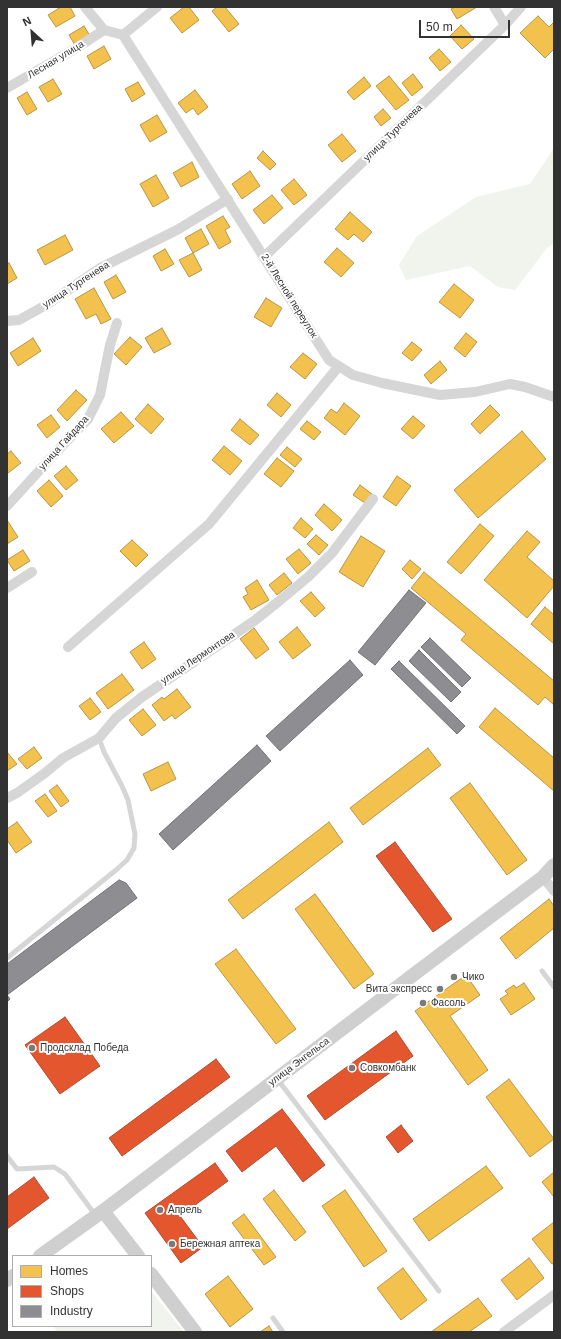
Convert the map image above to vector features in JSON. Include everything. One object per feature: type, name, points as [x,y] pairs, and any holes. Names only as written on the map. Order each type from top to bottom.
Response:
[{"type":"main road","name":"улица Энгельса","points":[[41,1255],[100,1213],[543,877],[554,865]]},
{"type":"main road","points":[[100,1213],[137,1255]]},
{"type":"main road","points":[[152,1275],[195,1332]]},
{"type":"street","points":[[85,7],[104,30],[123,35],[157,7]]},
{"type":"street","points":[[494,7],[505,25]]},
{"type":"street","name":"улица Тургенева","points":[[264,257],[505,25],[521,7]]},
{"type":"street","name":"Лесная улица","points":[[7,88],[78,47],[104,30]]},
{"type":"street","name":"2-й Лесной переулок","points":[[123,35],[329,360],[353,375],[382,383],[440,395],[475,392],[510,384],[526,387],[554,397]]},
{"type":"street","name":"улица Тургенева","points":[[7,321],[19,320],[46,305],[102,267],[177,230],[228,200]]},
{"type":"street","name":"улица Гайдара","points":[[7,506],[88,419],[100,395],[110,345],[117,323]]},
{"type":"street","points":[[68,648],[209,524],[339,366]]},
{"type":"street","name":"улица Лермонтова","points":[[7,798],[17,793],[45,773],[63,758],[99,738],[116,718],[142,697],[254,621],[308,577],[332,553],[373,499]]},
{"type":"street","points":[[7,588],[32,572]]},
{"type":"street","points":[[543,877],[554,891]]},
{"type":"street","points":[[508,1331],[554,1295]]},
{"type":"lane","points":[[7,958],[116,870],[127,860],[134,848],[135,834],[128,800],[104,752],[99,738]]},
{"type":"lane","points":[[542,971],[554,987]]},
{"type":"lane","points":[[277,1079],[439,1291]]},
{"type":"lane","points":[[7,1156],[17,1169],[54,1167],[65,1174],[100,1213]]},
{"type":"lane","points":[[273,1318],[283,1332]]},
{"type":"shaded area","points":[[554,148],[554,243],[547,248],[515,290],[498,287],[470,266],[406,280],[399,265],[417,236],[476,197],[530,184]]},
{"type":"shaded area","points":[[152,1292],[184,1332],[57,1332],[54,1327],[152,1327]]},
{"type":"building: Homes","points":[[61,7],[70,7],[75,16],[56,27],[48,15]]},
{"type":"building: Homes","points":[[184,7],[189,7],[199,20],[182,33],[170,18]]},
{"type":"building: Homes","points":[[217,7],[225,7],[239,24],[229,32],[212,11]]},
{"type":"building: Homes","points":[[455,7],[477,7],[457,19],[451,9]]},
{"type":"building: Homes","points":[[538,16],[549,27],[554,22],[554,49],[545,58],[520,33]]},
{"type":"building: Homes","points":[[461,25],[474,39],[462,49],[450,36]]},
{"type":"building: Homes","points":[[84,26],[90,36],[75,45],[69,35]]},
{"type":"building: Homes","points":[[104,46],[111,59],[94,69],[87,56]]},
{"type":"building: Homes","points":[[439,49],[451,62],[440,71],[429,58]]},
{"type":"building: Homes","points":[[413,74],[423,87],[412,96],[402,83]]},
{"type":"building: Homes","points":[[389,76],[409,100],[396,110],[376,86]]},
{"type":"building: Homes","points":[[364,77],[371,86],[354,100],[347,92]]},
{"type":"building: Homes","points":[[53,79],[62,94],[48,102],[39,87]]},
{"type":"building: Homes","points":[[138,82],[145,94],[132,102],[125,89]]},
{"type":"building: Homes","points":[[195,90],[208,107],[198,115],[193,108],[186,113],[178,103]]},
{"type":"building: Homes","points":[[27,92],[37,109],[27,115],[17,98]]},
{"type":"building: Homes","points":[[383,109],[391,118],[381,126],[374,117]]},
{"type":"building: Homes","points":[[157,115],[167,132],[150,142],[140,125]]},
{"type":"building: Homes","points":[[342,134],[356,151],[342,162],[328,145]]},
{"type":"building: Homes","points":[[263,151],[276,164],[270,170],[257,158]]},
{"type":"building: Homes","points":[[192,162],[199,177],[181,187],[173,173]]},
{"type":"building: Homes","points":[[250,171],[260,186],[242,199],[232,184]]},
{"type":"building: Homes","points":[[156,175],[169,198],[153,207],[140,184]]},
{"type":"building: Homes","points":[[294,179],[307,195],[294,205],[281,190]]},
{"type":"building: Homes","points":[[272,195],[283,208],[264,224],[253,210]]},
{"type":"building: Homes","points":[[350,212],[372,232],[363,242],[354,234],[348,240],[335,229]]},
{"type":"building: Homes","points":[[223,216],[230,227],[225,230],[231,242],[219,249],[206,226]]},
{"type":"building: Homes","points":[[201,229],[209,244],[193,253],[185,238]]},
{"type":"building: Homes","points":[[65,235],[73,250],[45,265],[37,250]]},
{"type":"building: Homes","points":[[337,248],[354,263],[341,277],[324,262]]},
{"type":"building: Homes","points":[[165,249],[174,264],[161,271],[153,256]]},
{"type":"building: Homes","points":[[193,253],[202,270],[189,277],[179,260]]},
{"type":"building: Homes","points":[[9,263],[17,278],[7,284],[7,264]]},
{"type":"building: Homes","points":[[116,275],[126,292],[113,299],[104,282]]},
{"type":"building: Homes","points":[[454,284],[474,300],[460,318],[439,302]]},
{"type":"building: Homes","points":[[94,288],[111,319],[101,324],[96,314],[86,319],[75,299]]},
{"type":"building: Homes","points":[[266,298],[282,308],[271,327],[254,317]]},
{"type":"building: Homes","points":[[162,328],[171,344],[154,353],[145,338]]},
{"type":"building: Homes","points":[[466,333],[477,342],[465,357],[454,348]]},
{"type":"building: Homes","points":[[130,337],[142,347],[126,365],[114,354]]},
{"type":"building: Homes","points":[[33,338],[41,351],[18,366],[10,353]]},
{"type":"building: Homes","points":[[412,342],[422,350],[412,361],[402,353]]},
{"type":"building: Homes","points":[[303,353],[317,364],[305,379],[290,367]]},
{"type":"building: Homes","points":[[440,361],[447,370],[431,384],[424,375]]},
{"type":"building: Homes","points":[[76,390],[87,400],[67,421],[57,410]]},
{"type":"building: Homes","points":[[277,393],[291,405],[281,417],[267,405]]},
{"type":"building: Homes","points":[[344,403],[360,416],[345,435],[324,418],[331,409],[337,413]]},
{"type":"building: Homes","points":[[148,404],[164,419],[151,434],[135,419]]},
{"type":"building: Homes","points":[[490,405],[500,415],[480,434],[471,424]]},
{"type":"building: Homes","points":[[121,412],[134,426],[114,443],[101,429]]},
{"type":"building: Homes","points":[[51,415],[60,427],[47,438],[37,425]]},
{"type":"building: Homes","points":[[413,416],[425,426],[413,439],[401,429]]},
{"type":"building: Homes","points":[[240,419],[259,435],[250,445],[231,430]]},
{"type":"building: Homes","points":[[307,421],[321,432],[314,440],[300,429]]},
{"type":"building: Homes","points":[[522,431],[546,459],[478,518],[454,490]]},
{"type":"building: Homes","points":[[224,446],[242,461],[230,475],[212,460]]},
{"type":"building: Homes","points":[[287,447],[302,459],[295,467],[280,455]]},
{"type":"building: Homes","points":[[11,451],[21,463],[8,473],[7,454]]},
{"type":"building: Homes","points":[[277,458],[294,471],[281,487],[264,474]]},
{"type":"building: Homes","points":[[66,466],[78,480],[66,490],[54,476]]},
{"type":"building: Homes","points":[[397,476],[411,486],[396,506],[383,497]]},
{"type":"building: Homes","points":[[49,480],[63,496],[51,507],[37,491]]},
{"type":"building: Homes","points":[[360,485],[372,494],[365,503],[353,495]]},
{"type":"building: Homes","points":[[324,504],[342,520],[332,531],[315,515]]},
{"type":"building: Homes","points":[[301,518],[313,529],[305,538],[293,528]]},
{"type":"building: Homes","points":[[7,520],[18,537],[7,544]]},
{"type":"building: Homes","points":[[480,524],[494,536],[461,574],[447,562]]},
{"type":"building: Homes","points":[[527,531],[540,542],[527,557],[554,581],[554,586],[527,618],[484,580]]},
{"type":"building: Homes","points":[[316,535],[328,545],[319,555],[307,544]]},
{"type":"building: Homes","points":[[361,536],[385,551],[363,587],[339,572]]},
{"type":"building: Homes","points":[[132,540],[148,555],[136,567],[120,551]]},
{"type":"building: Homes","points":[[299,549],[311,563],[298,574],[286,559]]},
{"type":"building: Homes","points":[[23,550],[30,561],[14,571],[7,560]]},
{"type":"building: Homes","points":[[410,560],[421,569],[412,579],[402,569]]},
{"type":"building: Homes","points":[[424,572],[554,681],[554,705],[545,697],[538,705],[461,640],[466,634],[411,588]]},
{"type":"building: Homes","points":[[284,573],[292,583],[277,595],[269,585]]},
{"type":"building: Homes","points":[[257,580],[269,600],[251,610],[243,597],[248,594],[245,588]]},
{"type":"building: Homes","points":[[311,592],[325,608],[315,617],[300,601]]},
{"type":"building: Homes","points":[[545,607],[554,615],[554,644],[531,624]]},
{"type":"building: Homes","points":[[297,627],[311,645],[293,659],[279,642]]},
{"type":"building: Homes","points":[[254,628],[269,649],[256,659],[240,639]]},
{"type":"building: Homes","points":[[144,642],[156,659],[142,669],[130,652]]},
{"type":"building: Homes","points":[[122,674],[134,690],[108,709],[96,693]]},
{"type":"building: Homes","points":[[177,689],[191,707],[175,719],[172,715],[164,721],[152,705],[162,697],[164,699]]},
{"type":"building: Homes","points":[[90,698],[101,712],[90,720],[79,706]]},
{"type":"building: Homes","points":[[495,708],[554,758],[554,791],[479,727]]},
{"type":"building: Homes","points":[[143,709],[156,725],[142,736],[129,720]]},
{"type":"building: Homes","points":[[34,747],[42,758],[27,769],[18,759]]},
{"type":"building: Homes","points":[[428,748],[441,765],[363,825],[350,808]]},
{"type":"building: Homes","points":[[7,752],[17,764],[7,771]]},
{"type":"building: Homes","points":[[168,762],[176,779],[151,791],[143,774]]},
{"type":"building: Homes","points":[[470,783],[527,860],[507,875],[450,798]]},
{"type":"building: Homes","points":[[57,785],[69,801],[61,807],[49,791]]},
{"type":"building: Homes","points":[[45,794],[57,811],[48,817],[35,801]]},
{"type":"building: Homes","points":[[17,822],[32,842],[16,853],[7,840],[7,829]]},
{"type":"building: Homes","points":[[329,822],[343,842],[243,919],[228,900]]},
{"type":"building: Homes","points":[[315,894],[374,974],[354,989],[295,909]]},
{"type":"building: Homes","points":[[549,899],[554,906],[554,928],[516,959],[500,938]]},
{"type":"building: Homes","points":[[236,949],[296,1029],[276,1044],[215,964]]},
{"type":"building: Homes","points":[[466,975],[480,995],[450,1016],[488,1070],[468,1085],[415,1011]]},
{"type":"building: Homes","points":[[524,983],[535,999],[511,1015],[500,999],[508,994],[505,991],[514,985],[516,988]]},
{"type":"building: Homes","points":[[509,1079],[554,1139],[530,1157],[486,1097]]},
{"type":"building: Homes","points":[[486,1166],[503,1188],[429,1241],[413,1219]]},
{"type":"building: Homes","points":[[554,1172],[554,1197],[542,1182]]},
{"type":"building: Homes","points":[[274,1190],[306,1232],[295,1241],[263,1199]]},
{"type":"building: Homes","points":[[345,1190],[387,1251],[364,1267],[322,1206]]},
{"type":"building: Homes","points":[[244,1214],[276,1257],[264,1265],[232,1223]]},
{"type":"building: Homes","points":[[554,1222],[554,1263],[552,1264],[532,1239]]},
{"type":"building: Homes","points":[[529,1258],[544,1278],[517,1300],[501,1280]]},
{"type":"building: Homes","points":[[403,1268],[427,1300],[401,1320],[377,1288]]},
{"type":"building: Homes","points":[[228,1276],[253,1309],[230,1327],[205,1294]]},
{"type":"building: Homes","points":[[478,1298],[492,1316],[469,1332],[431,1332]]},
{"type":"building: Homes","points":[[269,1326],[273,1332],[260,1332]]},
{"type":"building: Shops","points":[[395,842],[452,919],[433,932],[376,856]]},
{"type":"building: Shops","points":[[65,1017],[100,1066],[60,1094],[25,1045]]},
{"type":"building: Shops","points":[[396,1031],[413,1056],[325,1120],[307,1096]]},
{"type":"building: Shops","points":[[216,1059],[230,1077],[122,1156],[109,1138]]},
{"type":"building: Shops","points":[[282,1109],[325,1165],[303,1182],[276,1146],[242,1172],[226,1151]]},
{"type":"building: Shops","points":[[401,1125],[413,1141],[398,1153],[386,1137]]},
{"type":"building: Shops","points":[[215,1163],[228,1181],[180,1216],[203,1247],[181,1263],[145,1213]]},
{"type":"building: Shops","points":[[34,1177],[49,1198],[7,1229],[7,1197]]},
{"type":"building: Industry","points":[[409,590],[426,603],[375,665],[358,652]]},
{"type":"building: Industry","points":[[430,638],[471,678],[462,687],[421,647]]},
{"type":"building: Industry","points":[[419,650],[461,692],[451,702],[409,661]]},
{"type":"building: Industry","points":[[350,660],[363,675],[280,751],[266,736]]},
{"type":"building: Industry","points":[[399,661],[465,726],[457,734],[391,669]]},
{"type":"building: Industry","points":[[257,745],[271,761],[173,850],[159,834]]},
{"type":"building: Industry","points":[[119,880],[126,883],[137,898],[7,995],[7,964]]},
{"type":"building: Industry","points":[[7,995],[10,999],[7,1002]]},
{"type":"place","name":"Чико","points":[[454,977]]},
{"type":"place","name":"Вита экспресс","points":[[440,989]]},
{"type":"place","name":"Фасоль","points":[[423,1003]]},
{"type":"place","name":"Продсклад Победа","points":[[32,1048]]},
{"type":"place","name":"Совкомбанк","points":[[352,1068]]},
{"type":"place","name":"Апрель","points":[[160,1210]]},
{"type":"place","name":"Бережная аптека","points":[[172,1244]]}]
